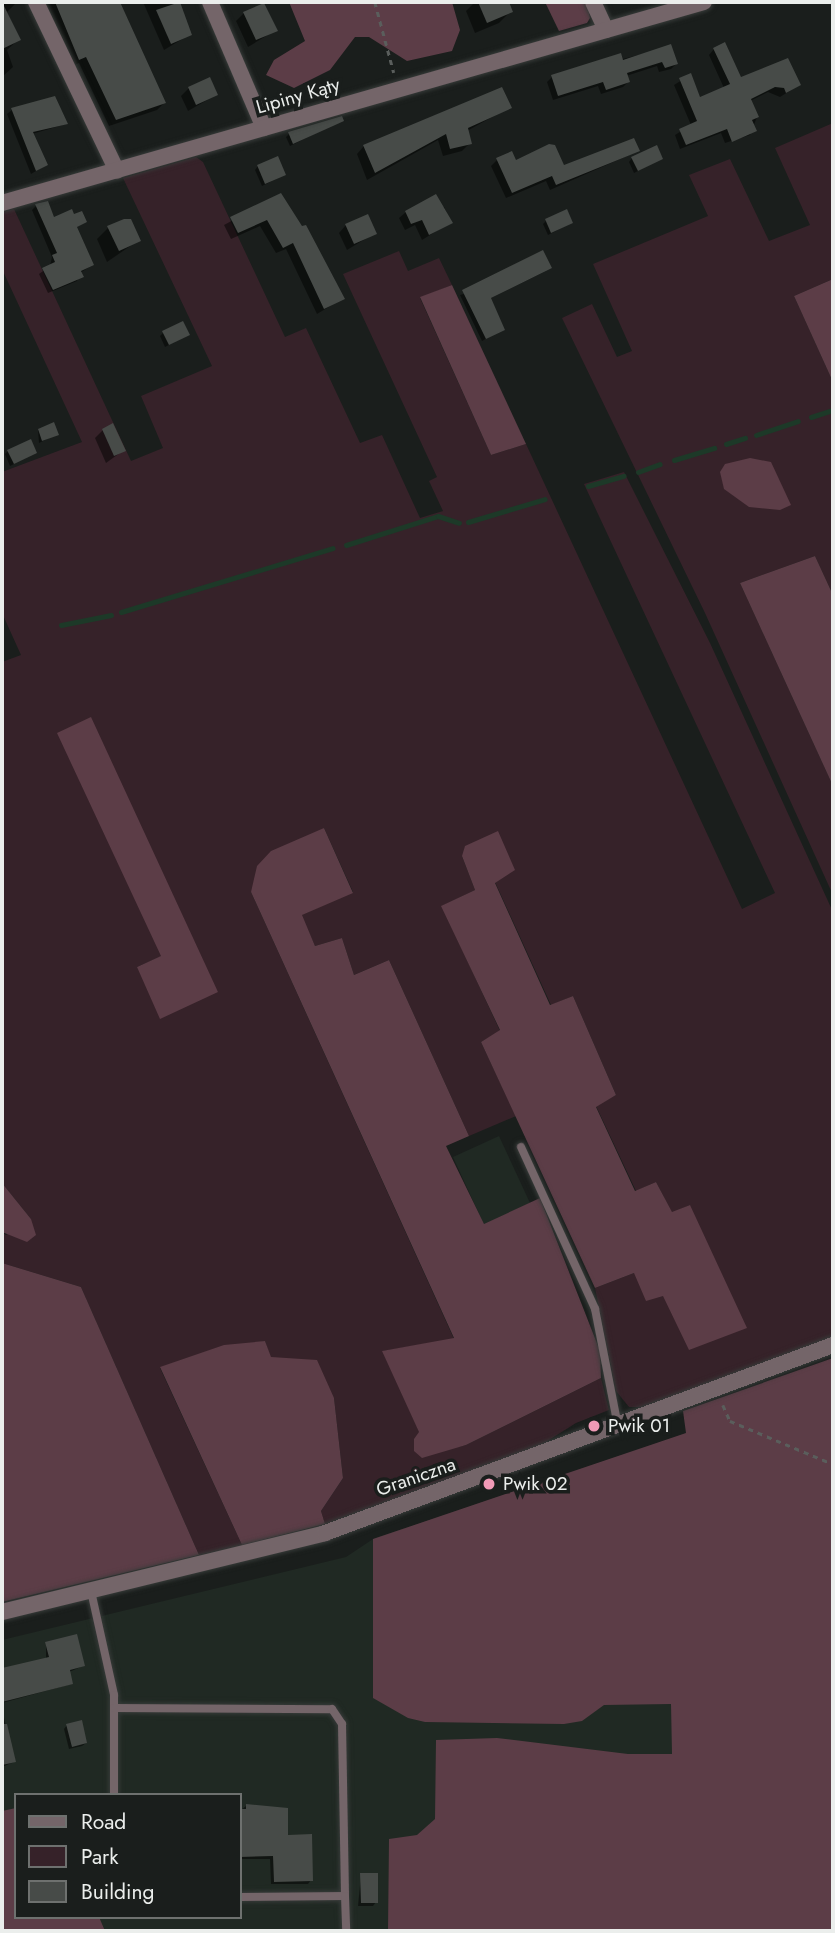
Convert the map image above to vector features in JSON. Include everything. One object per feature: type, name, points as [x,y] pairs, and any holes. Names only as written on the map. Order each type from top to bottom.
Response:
[{"type":"street","points":[[36,2],[117,171]]},
{"type":"street","points":[[210,2],[264,128]]},
{"type":"street","points":[[593,2],[606,30]]},
{"type":"street","name":"Lipiny Kąty","points":[[2,203],[704,2]]},
{"type":"street","name":"Graniczna","points":[[2,1612],[325,1533],[833,1345]]},
{"type":"lane","points":[[522,1147],[595,1308],[618,1426]]},
{"type":"lane","points":[[91,1591],[114,1708],[114,1793]]},
{"type":"lane","points":[[114,1708],[332,1709],[342,1724],[346,1931]]},
{"type":"lane","points":[[242,1897],[345,1896]]},
{"type":"path","points":[[375,2],[398,89]]},
{"type":"path","points":[[716,1387],[730,1421],[833,1464]]},
{"type":"shaded area","points":[[289,2],[452,2],[460,30],[452,51],[407,61],[369,37],[355,37],[330,70],[294,88],[266,75],[274,60],[305,41]]},
{"type":"shaded area","points":[[545,2],[587,2],[590,18],[587,23],[559,31]]},
{"type":"shaded area","points":[[833,279],[833,382],[794,296]]},
{"type":"shaded area","points":[[452,285],[526,444],[491,455],[420,297]]},
{"type":"shaded area","points":[[750,458],[771,462],[791,505],[780,510],[749,507],[724,489],[720,472],[725,464]]},
{"type":"shaded area","points":[[815,556],[833,595],[833,786],[740,583]]},
{"type":"shaded area","points":[[91,717],[218,992],[160,1019],[137,967],[161,956],[57,733]]},
{"type":"shaded area","points":[[324,828],[353,893],[302,915],[315,946],[342,938],[354,975],[389,960],[469,1136],[446,1146],[484,1224],[540,1198],[600,1351],[601,1378],[466,1445],[422,1458],[414,1451],[414,1439],[419,1432],[382,1351],[454,1338],[251,892],[257,866],[271,851]]},
{"type":"shaded area","points":[[498,831],[515,870],[495,883],[550,1005],[573,996],[616,1095],[596,1107],[635,1191],[656,1182],[672,1212],[690,1205],[747,1328],[689,1350],[663,1296],[646,1301],[634,1273],[595,1288],[481,1042],[500,1030],[441,906],[475,890],[462,856],[465,846]]},
{"type":"shaded area","points":[[499,1136],[530,1203],[484,1225],[453,1157]]},
{"type":"shaded area","points":[[2,1183],[31,1219],[36,1235],[27,1242],[2,1232]]},
{"type":"shaded area","points":[[2,1263],[81,1287],[199,1555],[2,1602]]},
{"type":"shaded area","points":[[265,1341],[271,1357],[317,1360],[334,1398],[343,1478],[321,1511],[325,1524],[242,1545],[160,1367],[224,1345]]},
{"type":"shaded area","points":[[833,1358],[833,1931],[388,1931],[389,1839],[417,1835],[435,1819],[436,1740],[497,1738],[628,1754],[672,1754],[671,1704],[604,1705],[582,1721],[564,1724],[425,1722],[408,1718],[373,1698],[373,1539],[686,1433],[683,1411]]},
{"type":"shaded area","points":[[687,1433],[776,1931],[6,1931],[2,1911],[2,1640],[346,1557],[373,1539]]},
{"type":"shaded area","points":[[14,1808],[14,1919],[100,1919],[105,1931],[2,1931],[2,1811]]},
{"type":"green space","points":[[833,123],[833,279],[794,296],[833,382],[833,595],[815,556],[740,583],[833,786],[833,895],[705,613],[562,318],[592,304],[617,357],[632,351],[593,264],[708,216],[689,175],[730,159],[769,241],[810,225],[775,148]]},
{"type":"green space","points":[[196,157],[203,162],[285,337],[306,328],[360,443],[382,435],[420,518],[443,511],[429,481],[437,477],[343,274],[399,251],[408,271],[439,258],[452,285],[420,298],[491,455],[526,444],[742,909],[775,893],[584,484],[624,472],[710,643],[833,912],[833,1339],[641,1407],[629,1407],[616,1391],[595,1288],[634,1273],[690,1205],[672,1213],[656,1182],[636,1191],[596,1106],[616,1095],[573,996],[551,1005],[495,882],[462,856],[475,890],[442,906],[500,1031],[481,1042],[516,1116],[469,1136],[389,960],[354,975],[342,938],[315,946],[301,915],[353,892],[324,828],[251,892],[454,1339],[383,1351],[420,1433],[458,1447],[466,1445],[601,1378],[609,1410],[576,1423],[541,1445],[325,1524],[321,1511],[343,1478],[334,1398],[270,1357],[265,1341],[160,1368],[242,1545],[199,1555],[81,1287],[2,1263],[2,1232],[6,1235],[31,1219],[2,1183],[2,662],[21,655],[2,613],[2,472],[82,442],[2,269],[2,212],[14,209],[131,461],[163,448],[141,396],[212,366],[123,178]],"holes":[[[58,733],[218,992],[137,967],[162,956]]]},
{"type":"building","points":[[2,2],[21,40],[2,49]]},
{"type":"building","points":[[55,2],[120,2],[166,103],[116,120],[86,57],[79,60]]},
{"type":"building","points":[[180,2],[192,35],[171,44],[156,10]]},
{"type":"building","points":[[478,2],[509,2],[513,12],[487,23]]},
{"type":"building","points":[[264,3],[278,31],[256,40],[243,12]]},
{"type":"building","points":[[725,42],[741,77],[788,58],[801,85],[786,93],[784,88],[775,87],[751,99],[759,117],[752,120],[757,131],[732,142],[727,129],[686,145],[679,129],[697,121],[679,78],[691,73],[700,97],[730,84],[713,48]]},
{"type":"building","points":[[671,44],[678,64],[665,68],[662,62],[627,73],[630,82],[606,90],[603,82],[558,96],[551,75],[621,53],[623,60]]},
{"type":"building","points":[[210,77],[218,95],[196,105],[188,87]]},
{"type":"building","points":[[502,87],[512,108],[468,128],[472,144],[450,149],[446,134],[375,173],[363,145]]},
{"type":"building","points":[[55,96],[68,124],[33,132],[48,165],[36,171],[11,108]]},
{"type":"building","points":[[342,116],[344,121],[293,144],[288,132]]},
{"type":"building","points":[[634,138],[640,151],[556,185],[552,176],[512,193],[496,158],[512,151],[516,160],[549,144],[555,145],[564,165]]},
{"type":"building","points":[[657,145],[663,159],[638,171],[631,157]]},
{"type":"building","points":[[278,156],[286,175],[265,184],[257,165]]},
{"type":"building","points":[[281,193],[302,226],[306,225],[345,299],[324,309],[293,243],[283,248],[267,220],[238,233],[230,217]]},
{"type":"building","points":[[436,194],[453,223],[429,235],[422,220],[411,224],[405,211]]},
{"type":"building","points":[[48,201],[54,217],[72,209],[74,214],[82,211],[87,222],[77,227],[94,265],[81,271],[84,277],[53,290],[42,268],[55,262],[52,255],[57,253],[35,204]]},
{"type":"building","points":[[567,209],[573,223],[551,233],[545,219]]},
{"type":"building","points":[[368,214],[377,234],[354,244],[345,224]]},
{"type":"building","points":[[131,219],[141,241],[119,251],[107,226]]},
{"type":"building","points":[[543,250],[552,268],[491,298],[505,330],[486,339],[462,290]]},
{"type":"building","points":[[183,321],[190,335],[169,345],[162,331]]},
{"type":"building","points":[[54,422],[59,435],[42,441],[38,429]]},
{"type":"building","points":[[113,423],[126,451],[114,456],[102,429]]},
{"type":"building","points":[[31,439],[37,453],[14,464],[7,450]]},
{"type":"building","points":[[77,1634],[85,1666],[70,1670],[73,1684],[2,1702],[2,1668],[49,1657],[45,1642]]},
{"type":"building","points":[[82,1720],[87,1743],[72,1747],[66,1724]]},
{"type":"building","points":[[2,1724],[7,1724],[16,1762],[2,1765]]},
{"type":"building","points":[[246,1804],[288,1808],[288,1835],[312,1834],[313,1881],[274,1882],[273,1856],[242,1857],[242,1809],[246,1809]]},
{"type":"building","points":[[360,1873],[378,1873],[378,1903],[361,1903]]},
{"type":"waterway","points":[[811,417],[833,410]]},
{"type":"waterway","points":[[756,435],[798,421]]},
{"type":"waterway","points":[[726,444],[745,438]]},
{"type":"waterway","points":[[674,460],[714,448]]},
{"type":"waterway","points":[[638,472],[660,464]]},
{"type":"waterway","points":[[588,486],[624,476]]},
{"type":"waterway","points":[[468,522],[545,499]]},
{"type":"waterway","points":[[346,545],[438,516],[459,523]]},
{"type":"waterway","points":[[121,612],[333,548]]},
{"type":"waterway","points":[[61,625],[111,615]]},
{"type":"place","name":"Pwik 01","points":[[594,1426]]},
{"type":"place","name":"Pwik 02","points":[[489,1484]]}]
